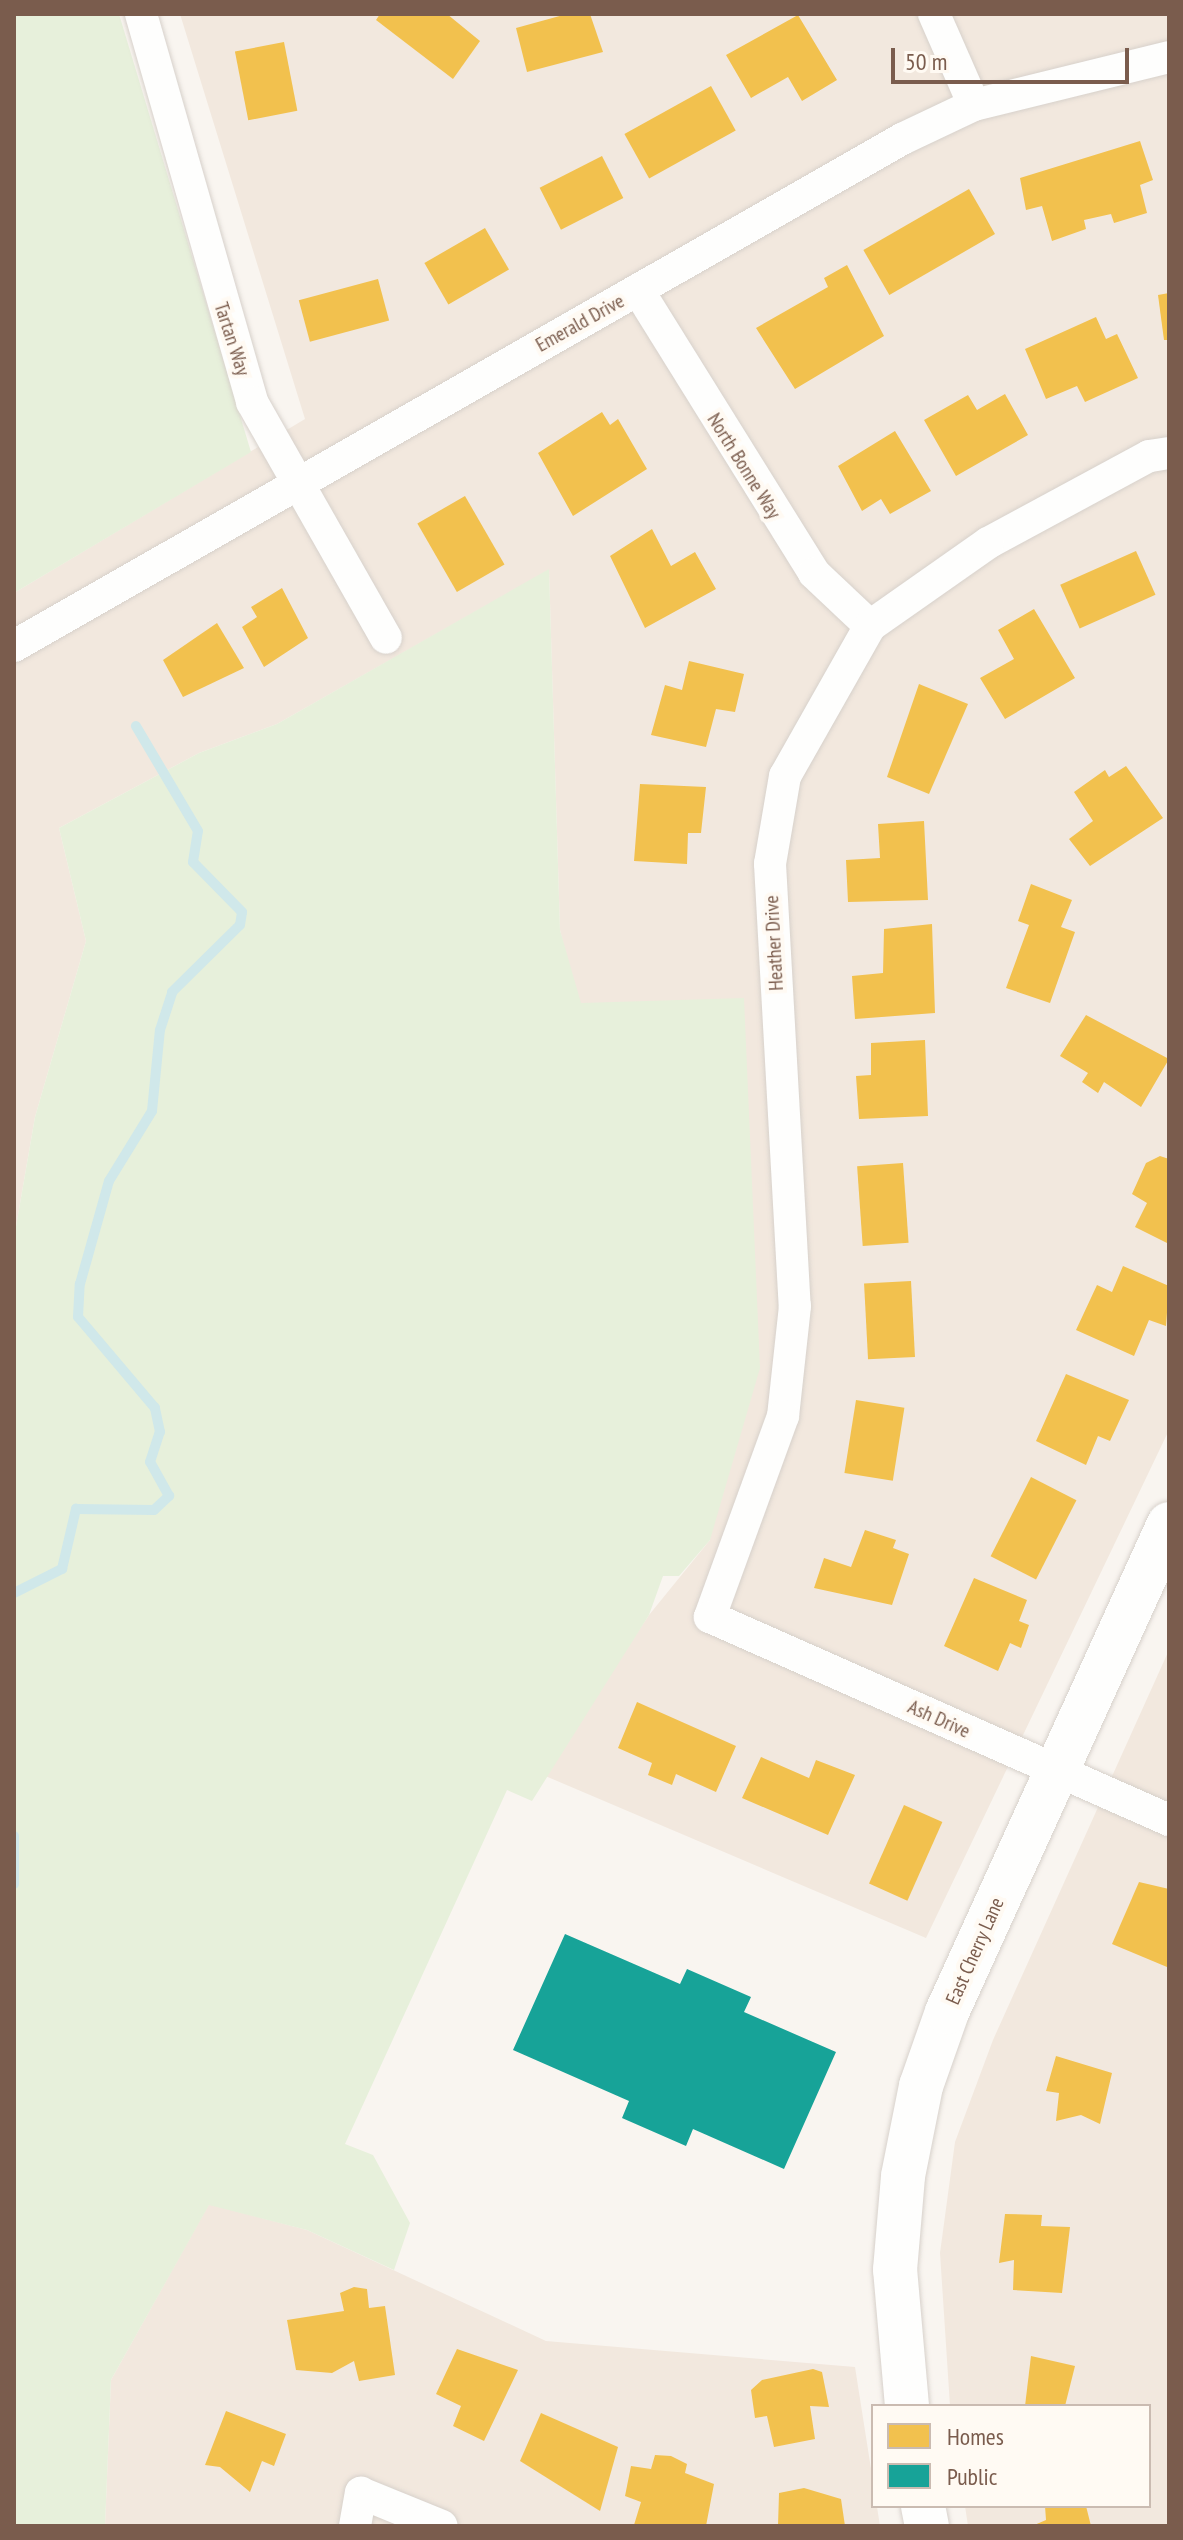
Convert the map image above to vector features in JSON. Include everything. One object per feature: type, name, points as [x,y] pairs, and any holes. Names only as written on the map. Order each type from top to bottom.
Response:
[{"type":"street","name":"Tartan Way","points":[[141,14],[252,402],[386,638]]},
{"type":"street","points":[[934,14],[974,105]]},
{"type":"street","name":"Emerald Drive","points":[[14,646],[297,480],[974,105],[1169,57]]},
{"type":"street","name":"North Bonne Way","points":[[638,290],[814,573],[870,626]]},
{"type":"street","name":"Heather Drive","points":[[710,1617],[783,1416],[795,1306],[770,864],[785,776],[870,626],[988,543],[1149,456],[1169,453]]},
{"type":"street","name":"East Cherry Lane","points":[[907,2404],[895,2270],[903,2176],[921,2086],[1056,1771],[1169,1524]]},
{"type":"street","name":"Ash Drive","points":[[710,1617],[1169,1820]]},
{"type":"street","points":[[355,2526],[361,2493],[442,2526]]},
{"type":"shaded area","points":[[180,14],[1169,14],[1169,1430],[926,1938],[543,1775],[649,1615],[710,1540],[560,930],[549,570],[277,724],[199,753],[59,828],[86,941],[35,1117],[14,1238],[14,593],[305,419]]},
{"type":"shaded area","points":[[1169,1650],[1169,2526],[968,2526],[965,2508],[1151,2508],[1151,2404],[950,2404],[940,2253],[955,2142],[993,2040]]},
{"type":"shaded area","points":[[209,2204],[307,2230],[546,2341],[855,2367],[871,2469],[871,2508],[877,2508],[880,2526],[105,2526],[111,2380]]},
{"type":"green space","points":[[14,14],[119,14],[251,452],[14,593]]},
{"type":"green space","points":[[549,569],[560,930],[581,1003],[744,998],[760,1368],[710,1540],[679,1576],[663,1576],[649,1615],[532,1801],[507,1790],[345,2144],[373,2155],[410,2223],[394,2270],[307,2230],[209,2205],[111,2380],[105,2526],[14,2526],[14,1238],[35,1117],[86,941],[59,828],[199,753],[277,724]]},
{"type":"building: Homes","points":[[380,14],[447,14],[480,41],[453,79],[376,20]]},
{"type":"building: Homes","points":[[567,14],[590,14],[603,52],[527,72],[516,28]]},
{"type":"building: Homes","points":[[798,15],[837,80],[802,101],[788,77],[751,98],[726,55]]},
{"type":"building: Homes","points":[[284,42],[297,111],[248,120],[235,52]]},
{"type":"building: Homes","points":[[711,86],[736,131],[649,179],[624,134]]},
{"type":"building: Homes","points":[[1140,141],[1153,180],[1140,185],[1147,213],[1114,223],[1111,214],[1084,220],[1086,229],[1052,241],[1042,206],[1026,210],[1020,178]]},
{"type":"building: Homes","points":[[602,156],[623,198],[561,230],[540,188]]},
{"type":"building: Homes","points":[[969,189],[995,234],[889,295],[863,250]]},
{"type":"building: Homes","points":[[485,228],[509,270],[448,305],[424,263]]},
{"type":"building: Homes","points":[[847,265],[884,336],[795,389],[756,328],[828,287],[824,278]]},
{"type":"building: Homes","points":[[378,279],[389,321],[310,342],[299,300]]},
{"type":"building: Homes","points":[[1169,293],[1169,340],[1164,340],[1158,295]]},
{"type":"building: Homes","points":[[1096,317],[1106,339],[1117,334],[1138,378],[1085,402],[1077,386],[1046,399],[1025,349]]},
{"type":"building: Homes","points":[[1005,394],[1028,435],[956,476],[924,420],[968,395],[977,410]]},
{"type":"building: Homes","points":[[602,412],[610,425],[618,419],[647,469],[573,516],[538,453]]},
{"type":"building: Homes","points":[[895,431],[931,491],[890,514],[881,499],[862,511],[838,466]]},
{"type":"building: Homes","points":[[465,496],[504,564],[457,592],[417,524]]},
{"type":"building: Homes","points":[[652,529],[671,566],[695,552],[716,589],[645,628],[610,556]]},
{"type":"building: Homes","points":[[1136,551],[1156,595],[1080,629],[1060,585]]},
{"type":"building: Homes","points":[[282,588],[308,638],[264,667],[242,627],[257,617],[251,607]]},
{"type":"building: Homes","points":[[1034,609],[1075,678],[1005,719],[980,678],[1014,659],[998,630]]},
{"type":"building: Homes","points":[[217,623],[244,668],[183,697],[163,660]]},
{"type":"building: Homes","points":[[689,661],[744,674],[735,712],[716,709],[706,747],[651,735],[665,685],[682,690]]},
{"type":"building: Homes","points":[[919,684],[968,704],[929,794],[887,777]]},
{"type":"building: Homes","points":[[1126,766],[1163,818],[1090,866],[1069,839],[1093,821],[1074,792],[1105,770],[1109,777]]},
{"type":"building: Homes","points":[[640,784],[706,787],[701,833],[688,833],[687,864],[634,861]]},
{"type":"building: Homes","points":[[924,821],[928,900],[848,902],[846,860],[880,858],[878,824]]},
{"type":"building: Homes","points":[[1031,884],[1072,900],[1061,927],[1075,932],[1050,1003],[1006,988],[1029,925],[1018,921]]},
{"type":"building: Homes","points":[[932,924],[935,1013],[855,1019],[852,976],[883,973],[884,929]]},
{"type":"building: Homes","points":[[1086,1015],[1169,1059],[1141,1107],[1104,1082],[1098,1093],[1082,1082],[1088,1073],[1060,1056]]},
{"type":"building: Homes","points":[[925,1040],[928,1116],[859,1119],[856,1076],[871,1075],[871,1043]]},
{"type":"building: Homes","points":[[1160,1156],[1169,1159],[1169,1244],[1135,1227],[1147,1203],[1132,1194],[1146,1163]]},
{"type":"building: Homes","points":[[903,1163],[909,1243],[863,1246],[857,1166]]},
{"type":"building: Homes","points":[[1123,1266],[1169,1286],[1166,1326],[1149,1320],[1134,1356],[1076,1330],[1097,1285],[1112,1292]]},
{"type":"building: Homes","points":[[911,1281],[915,1357],[868,1359],[864,1283]]},
{"type":"building: Homes","points":[[1066,1374],[1129,1400],[1110,1441],[1098,1436],[1086,1465],[1036,1441]]},
{"type":"building: Homes","points":[[856,1400],[904,1408],[893,1481],[844,1473]]},
{"type":"building: Homes","points":[[1031,1477],[1076,1500],[1036,1579],[991,1556]]},
{"type":"building: Homes","points":[[865,1530],[896,1540],[893,1548],[909,1554],[892,1605],[814,1588],[824,1558],[851,1567]]},
{"type":"building: Homes","points":[[974,1578],[1027,1600],[1019,1621],[1029,1625],[1021,1648],[1010,1643],[998,1671],[944,1646]]},
{"type":"building: Homes","points":[[637,1702],[736,1746],[716,1792],[676,1774],[672,1785],[648,1775],[652,1763],[618,1748]]},
{"type":"building: Homes","points":[[761,1757],[809,1778],[816,1760],[855,1775],[828,1835],[742,1798]]},
{"type":"building: Homes","points":[[904,1805],[942,1822],[907,1901],[869,1884]]},
{"type":"building: Homes","points":[[1139,1882],[1169,1889],[1167,1967],[1112,1944]]},
{"type":"building: Homes","points":[[1056,2056],[1112,2073],[1100,2124],[1081,2115],[1056,2121],[1059,2093],[1046,2091]]},
{"type":"building: Homes","points":[[1005,2214],[1042,2215],[1041,2226],[1070,2227],[1062,2293],[1013,2290],[1014,2260],[999,2263]]},
{"type":"building: Homes","points":[[354,2287],[367,2289],[369,2308],[385,2306],[395,2375],[359,2381],[354,2361],[332,2373],[296,2370],[287,2320],[344,2311],[340,2293]]},
{"type":"building: Homes","points":[[457,2349],[518,2370],[484,2441],[453,2426],[461,2406],[436,2394]]},
{"type":"building: Homes","points":[[1031,2356],[1075,2366],[1066,2404],[1025,2404]]},
{"type":"building: Homes","points":[[813,2369],[822,2372],[829,2407],[810,2406],[815,2439],[774,2447],[767,2416],[755,2418],[751,2390],[762,2380]]},
{"type":"building: Homes","points":[[226,2411],[286,2434],[274,2466],[262,2461],[250,2492],[220,2467],[205,2465]]},
{"type":"building: Homes","points":[[541,2413],[618,2447],[600,2511],[520,2461]]},
{"type":"building: Homes","points":[[655,2455],[671,2456],[687,2464],[685,2473],[714,2484],[706,2526],[634,2525],[641,2502],[625,2496],[631,2466],[651,2469]]},
{"type":"building: Homes","points":[[804,2488],[841,2499],[845,2526],[778,2526],[779,2493]]},
{"type":"building: Homes","points":[[1045,2508],[1086,2508],[1091,2526],[1032,2526],[1046,2520]]},
{"type":"building: Public","points":[[565,1934],[680,1984],[687,1969],[751,1997],[744,2012],[836,2052],[784,2169],[693,2129],[686,2146],[622,2118],[629,2101],[513,2050]]},
{"type":"waterway","points":[[14,1593],[62,1569],[76,1509],[154,1510],[169,1496],[150,1462],[160,1432],[155,1408],[78,1317],[80,1284],[109,1181],[152,1111],[160,1030],[172,992],[240,925],[242,912],[193,862],[198,831],[136,726]]},
{"type":"waterway","points":[[14,1836],[14,1884]]}]
